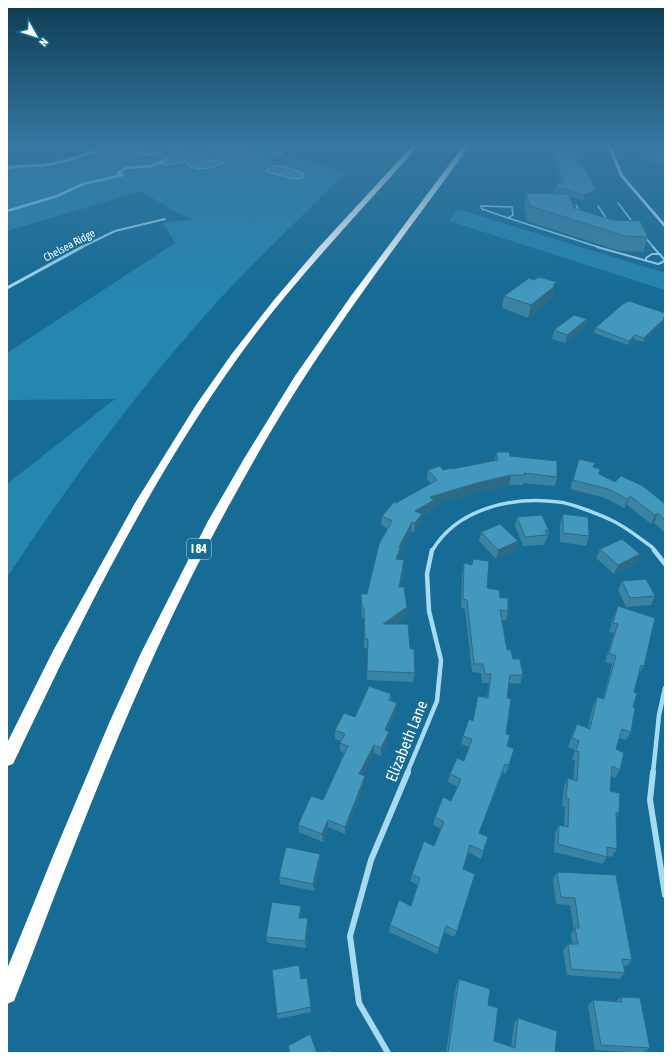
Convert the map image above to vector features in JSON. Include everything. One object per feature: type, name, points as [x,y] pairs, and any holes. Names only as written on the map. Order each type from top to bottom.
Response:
[{"type":"highway","points":[[7,759],[65,642],[107,564],[165,462],[204,400],[235,356],[282,295],[372,194]]},
{"type":"highway","name":"I 84","points":[[7,994],[92,783],[153,642],[218,513],[278,411],[327,335],[431,194]]},
{"type":"main road","points":[[637,194],[665,227]]},
{"type":"street","name":"Chelsea Ridge","points":[[7,288],[94,240],[115,231],[165,219]]},
{"type":"street","name":"Elizabeth Lane","points":[[388,1053],[359,1003],[350,936],[371,860],[437,701],[441,660],[429,612],[427,574],[432,550],[450,528],[482,509],[520,501],[560,502],[612,520],[652,547],[665,564]]},
{"type":"street","points":[[665,688],[659,715],[650,800],[665,895]]},
{"type":"lane","points":[[618,203],[637,227]]},
{"type":"lane","points":[[576,205],[584,218]]},
{"type":"lane","points":[[508,218],[513,215],[512,207],[481,206],[482,209],[508,218],[614,253],[658,264],[663,262],[664,259],[641,232]]},
{"type":"lane","points":[[598,206],[611,225]]},
{"type":"lane","points":[[646,261],[646,258],[652,254],[660,254]]},
{"type":"shaded area","points":[[7,194],[129,194],[7,231]]},
{"type":"shaded area","points":[[147,194],[324,194],[276,241],[208,312],[154,375],[78,474],[7,577],[7,484],[115,399],[7,400],[7,353],[175,243],[163,223],[192,219],[177,213]]},
{"type":"shaded area","points":[[458,209],[665,273],[665,290],[449,221]]},
{"type":"building","points":[[526,194],[569,194],[574,208],[613,220],[640,221],[648,237],[625,236],[530,206]]},
{"type":"building","points":[[539,277],[557,282],[553,285],[555,286],[531,305],[504,296],[529,278],[534,280]]},
{"type":"building","points":[[629,301],[665,313],[663,318],[665,318],[644,338],[635,335],[629,341],[595,328],[623,304]]},
{"type":"building","points":[[574,315],[587,319],[567,335],[554,330]]},
{"type":"building","points":[[496,452],[509,452],[510,456],[557,461],[557,477],[524,473],[525,475],[511,475],[477,483],[430,497],[434,500],[415,511],[422,514],[415,523],[412,522],[399,547],[400,549],[396,559],[404,560],[399,587],[404,587],[407,607],[383,624],[408,624],[410,649],[414,649],[415,673],[367,671],[368,639],[365,639],[364,608],[362,608],[361,594],[367,594],[379,544],[392,521],[382,516],[394,502],[396,503],[437,480],[428,470],[440,466],[443,470],[452,469],[498,460]]},
{"type":"building","points":[[579,459],[595,463],[593,467],[600,469],[599,474],[615,482],[621,476],[643,486],[665,504],[665,520],[658,513],[655,515],[630,496],[628,499],[608,489],[573,480]]},
{"type":"building","points":[[563,514],[588,517],[589,536],[563,533]]},
{"type":"building","points":[[542,515],[549,531],[545,530],[547,535],[525,537],[517,517]]},
{"type":"building","points":[[500,524],[518,541],[498,550],[481,532]]},
{"type":"building","points":[[622,539],[640,554],[618,565],[600,549]]},
{"type":"building","points":[[473,559],[489,561],[487,588],[499,590],[500,598],[508,598],[508,611],[500,610],[507,650],[511,650],[513,659],[520,659],[523,675],[510,675],[507,698],[511,699],[506,734],[510,735],[507,746],[514,749],[509,765],[505,764],[479,833],[488,837],[483,851],[470,845],[463,869],[475,874],[457,931],[446,926],[439,948],[390,925],[399,900],[411,906],[420,878],[412,874],[424,841],[434,846],[444,822],[435,817],[443,797],[451,801],[461,779],[450,774],[457,758],[464,761],[472,739],[463,736],[469,719],[473,721],[478,696],[488,698],[491,674],[485,674],[483,664],[474,664],[467,600],[463,599],[464,563],[472,565]]},
{"type":"building","points":[[646,579],[655,596],[630,598],[622,581]]},
{"type":"building","points":[[618,606],[655,618],[644,666],[641,665],[634,692],[637,693],[633,707],[635,708],[631,732],[622,729],[616,749],[624,753],[620,770],[612,766],[610,791],[620,793],[619,813],[616,812],[617,849],[607,847],[607,857],[558,844],[559,825],[568,827],[569,799],[566,798],[568,778],[577,781],[579,752],[576,751],[579,741],[572,738],[577,724],[590,729],[597,697],[604,699],[616,656],[609,653],[618,624],[613,623]]},
{"type":"building","points":[[369,686],[391,694],[389,700],[397,703],[385,730],[389,732],[381,748],[374,745],[359,774],[365,776],[345,827],[328,820],[322,834],[298,825],[311,796],[323,800],[348,746],[340,743],[345,734],[335,730],[344,713],[355,717]]},
{"type":"building","points":[[286,847],[320,854],[313,884],[279,877]]},
{"type":"building","points":[[557,872],[616,875],[632,960],[622,959],[625,973],[571,969],[568,944],[578,944],[575,928],[579,928],[575,898],[561,897]]},
{"type":"building","points":[[272,902],[301,906],[299,918],[308,918],[305,941],[266,937]]},
{"type":"building","points":[[299,965],[301,979],[307,978],[311,1007],[277,1014],[272,970]]},
{"type":"building","points":[[459,979],[490,989],[488,1005],[498,1008],[494,1041],[515,1048],[518,1018],[557,1031],[555,1053],[448,1053]]},
{"type":"building","points":[[621,997],[640,998],[650,1048],[601,1045],[593,1000],[622,1002]]},
{"type":"building","points":[[310,1034],[317,1053],[290,1053],[288,1046]]},
{"type":"waterway","points":[[7,211],[60,194]]}]
